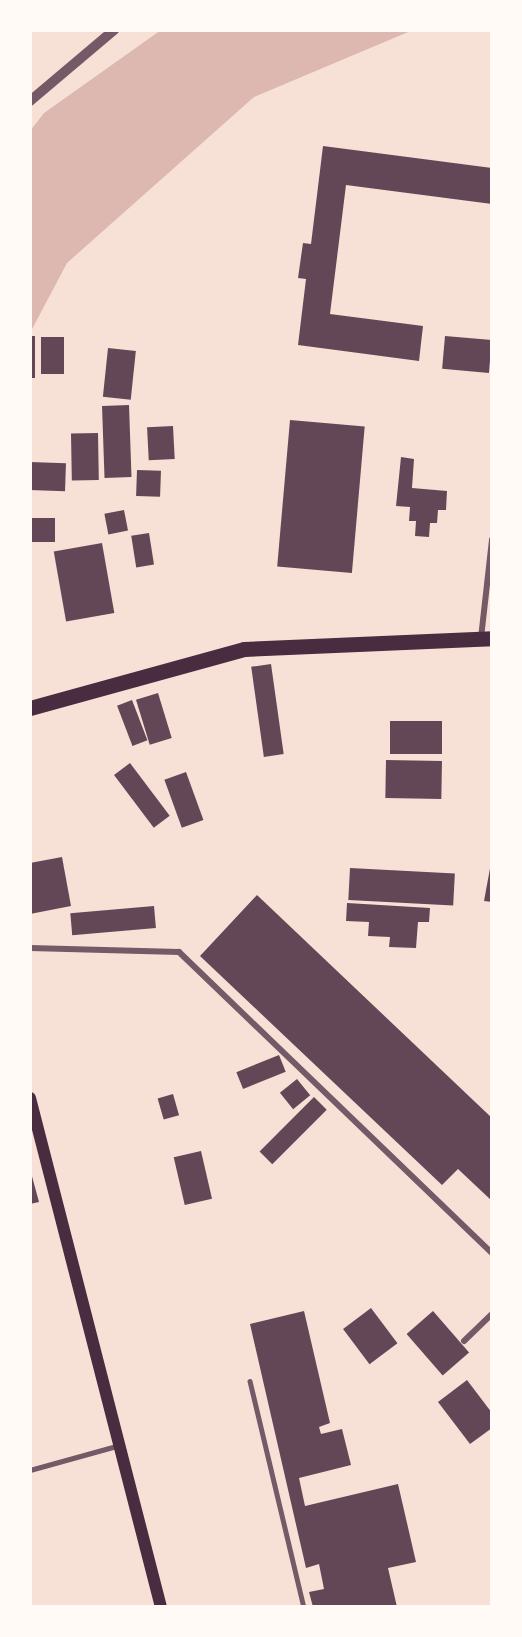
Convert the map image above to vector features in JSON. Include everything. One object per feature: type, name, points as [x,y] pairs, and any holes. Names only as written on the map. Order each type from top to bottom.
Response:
[{"type":"main road","points":[[30,708],[244,649],[487,638]]},
{"type":"main road","points":[[30,1098],[161,1607]]},
{"type":"street","points":[[30,101],[114,30]]},
{"type":"street","points":[[487,638],[492,540]]},
{"type":"street","points":[[30,948],[179,952],[492,1253]]},
{"type":"street","points":[[464,1341],[492,1314]]},
{"type":"lane","points":[[250,1381],[304,1607]]},
{"type":"lane","points":[[30,1470],[120,1445]]},
{"type":"shaded area","points":[[161,30],[413,30],[254,97],[67,263],[30,333],[30,131],[44,113]]},
{"type":"building","points":[[323,146],[492,168],[492,204],[346,185],[330,314],[423,326],[419,361],[298,345],[306,279],[298,278],[303,243],[311,244]]},
{"type":"building","points":[[30,336],[35,336],[35,378],[30,378]]},
{"type":"building","points":[[445,336],[492,340],[489,373],[442,369]]},
{"type":"building","points":[[41,337],[64,337],[64,374],[41,374]]},
{"type":"building","points":[[108,348],[136,351],[131,400],[103,397]]},
{"type":"building","points":[[129,405],[132,477],[105,478],[102,406]]},
{"type":"building","points":[[290,420],[365,427],[352,573],[277,566]]},
{"type":"building","points":[[173,426],[175,459],[149,460],[147,427]]},
{"type":"building","points":[[71,433],[98,433],[99,480],[72,480]]},
{"type":"building","points":[[401,457],[414,459],[412,488],[447,491],[446,510],[438,510],[437,523],[430,523],[429,537],[415,536],[416,521],[409,521],[410,507],[396,506]]},
{"type":"building","points":[[30,462],[66,463],[65,491],[30,490]]},
{"type":"building","points":[[137,470],[161,471],[160,497],[136,496]]},
{"type":"building","points":[[124,510],[128,531],[108,534],[104,514]]},
{"type":"building","points":[[30,518],[55,518],[55,542],[30,542]]},
{"type":"building","points":[[149,533],[154,565],[136,567],[131,536]]},
{"type":"building","points":[[102,543],[114,613],[66,621],[54,552]]},
{"type":"building","points":[[271,664],[284,754],[264,757],[251,667]]},
{"type":"building","points":[[158,693],[172,738],[150,745],[136,700]]},
{"type":"building","points":[[132,700],[147,740],[132,746],[117,706]]},
{"type":"building","points":[[390,721],[442,721],[442,754],[390,754]]},
{"type":"building","points":[[386,760],[442,761],[441,799],[385,798]]},
{"type":"building","points":[[130,763],[170,816],[154,828],[114,775]]},
{"type":"building","points":[[186,772],[203,820],[182,828],[164,780]]},
{"type":"building","points":[[62,857],[71,906],[30,914],[30,863]]},
{"type":"building","points":[[492,864],[492,902],[484,901]]},
{"type":"building","points":[[350,868],[455,873],[453,905],[348,900]]},
{"type":"building","points":[[257,895],[492,1118],[492,1201],[458,1169],[442,1185],[200,956]]},
{"type":"building","points":[[347,903],[430,908],[429,922],[418,922],[416,948],[389,947],[390,937],[368,936],[369,922],[346,921]]},
{"type":"building","points":[[154,906],[156,928],[72,935],[70,913]]},
{"type":"building","points":[[279,1055],[286,1072],[243,1089],[236,1072]]},
{"type":"building","points":[[297,1079],[310,1095],[293,1109],[280,1093]]},
{"type":"building","points":[[173,1094],[179,1115],[164,1120],[158,1098]]},
{"type":"building","points":[[314,1097],[327,1110],[272,1164],[260,1151]]},
{"type":"building","points":[[201,1151],[212,1199],[185,1205],[174,1157]]},
{"type":"building","points":[[30,1169],[39,1202],[30,1204]]},
{"type":"building","points":[[371,1308],[397,1343],[370,1364],[343,1329]]},
{"type":"building","points":[[304,1311],[330,1423],[319,1427],[321,1434],[342,1429],[351,1465],[299,1478],[305,1506],[398,1484],[416,1562],[388,1568],[397,1607],[313,1607],[309,1592],[324,1589],[319,1564],[306,1568],[250,1324]]},
{"type":"building","points":[[433,1311],[469,1353],[443,1375],[407,1334]]},
{"type":"building","points":[[467,1380],[492,1413],[492,1428],[470,1444],[438,1402]]}]
